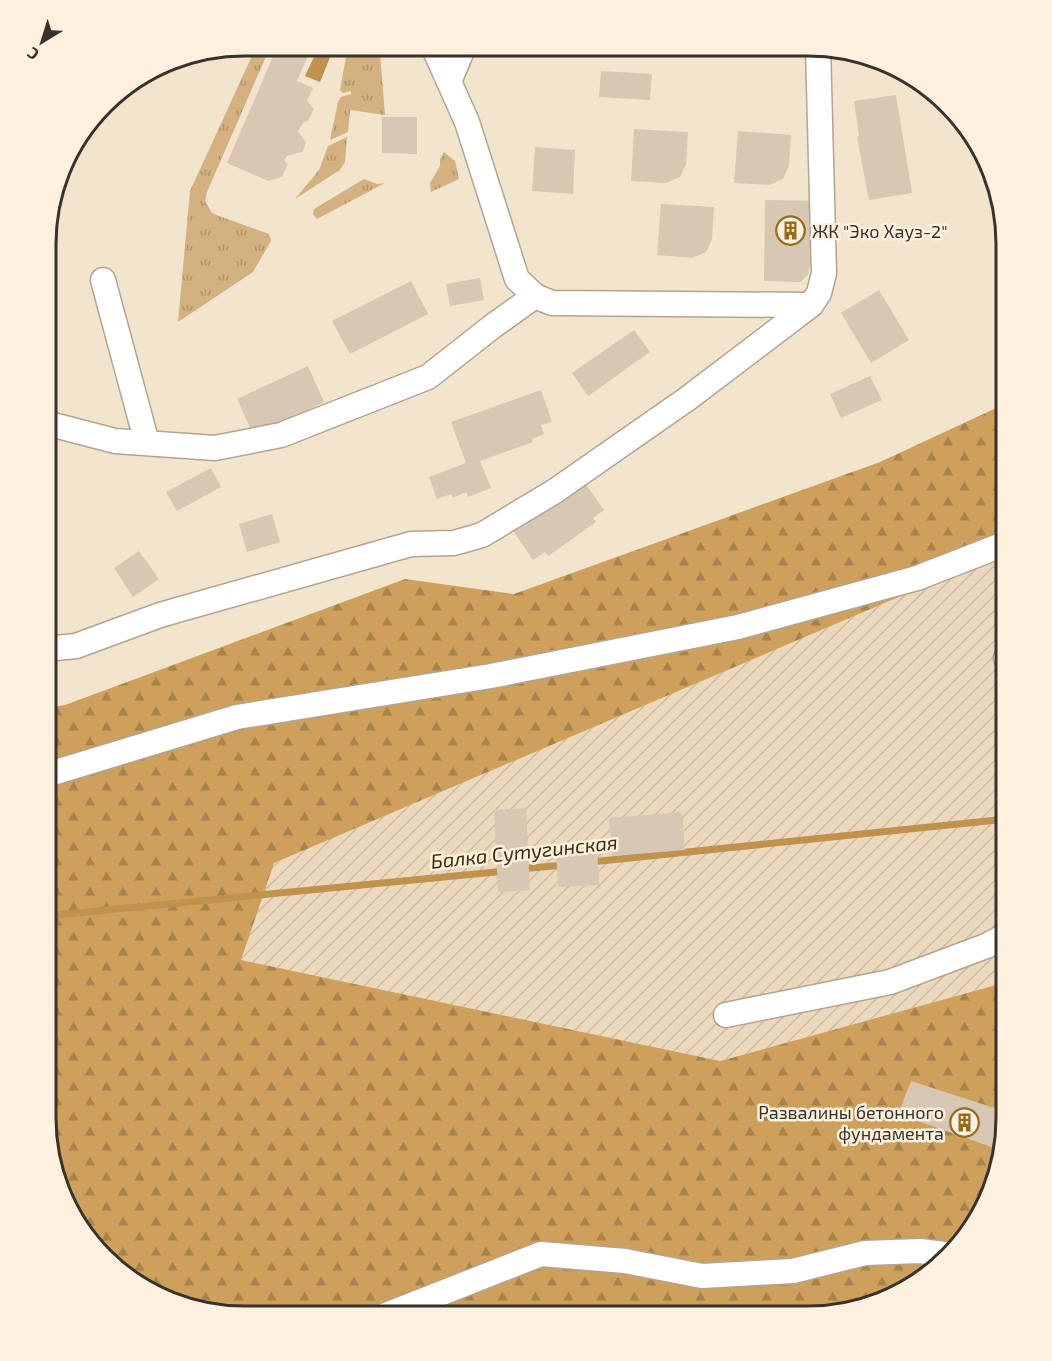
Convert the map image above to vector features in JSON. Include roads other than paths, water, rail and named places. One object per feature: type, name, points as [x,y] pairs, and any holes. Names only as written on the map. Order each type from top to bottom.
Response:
[{"type":"street","points":[[437,56],[467,122],[518,279],[536,296],[552,303],[811,305]]},
{"type":"street","points":[[449,82],[460,56]]},
{"type":"street","points":[[56,648],[76,646],[160,615],[411,544],[454,543],[482,535],[555,491],[668,412],[811,305],[819,292],[824,273],[818,56]]},
{"type":"street","points":[[103,279],[147,443]]},
{"type":"street","points":[[56,426],[115,441],[215,448],[281,435],[428,377],[493,326],[536,296]]},
{"type":"street","points":[[56,772],[237,717],[491,676],[738,627],[917,578],[996,547]]},
{"type":"street","points":[[726,1015],[890,982],[996,941]]},
{"type":"street","points":[[409,1306],[541,1254],[625,1261],[702,1276],[793,1271],[865,1252],[920,1251],[938,1253]]},
{"type":"waterway","name":"Балка Сутугинская","points":[[591,862],[996,820]]},
{"type":"waterway","name":"Балка Сутугинская","points":[[520,869],[565,865]]},
{"type":"waterway","name":"Балка Сутугинская","points":[[56,915],[506,871]]},
{"type":"place","name":"ЖК \"Эко Хауз-2\"","points":[[791,231]]},
{"type":"place","name":"Развалины бетонного фундамента","points":[[965,1122]]}]
